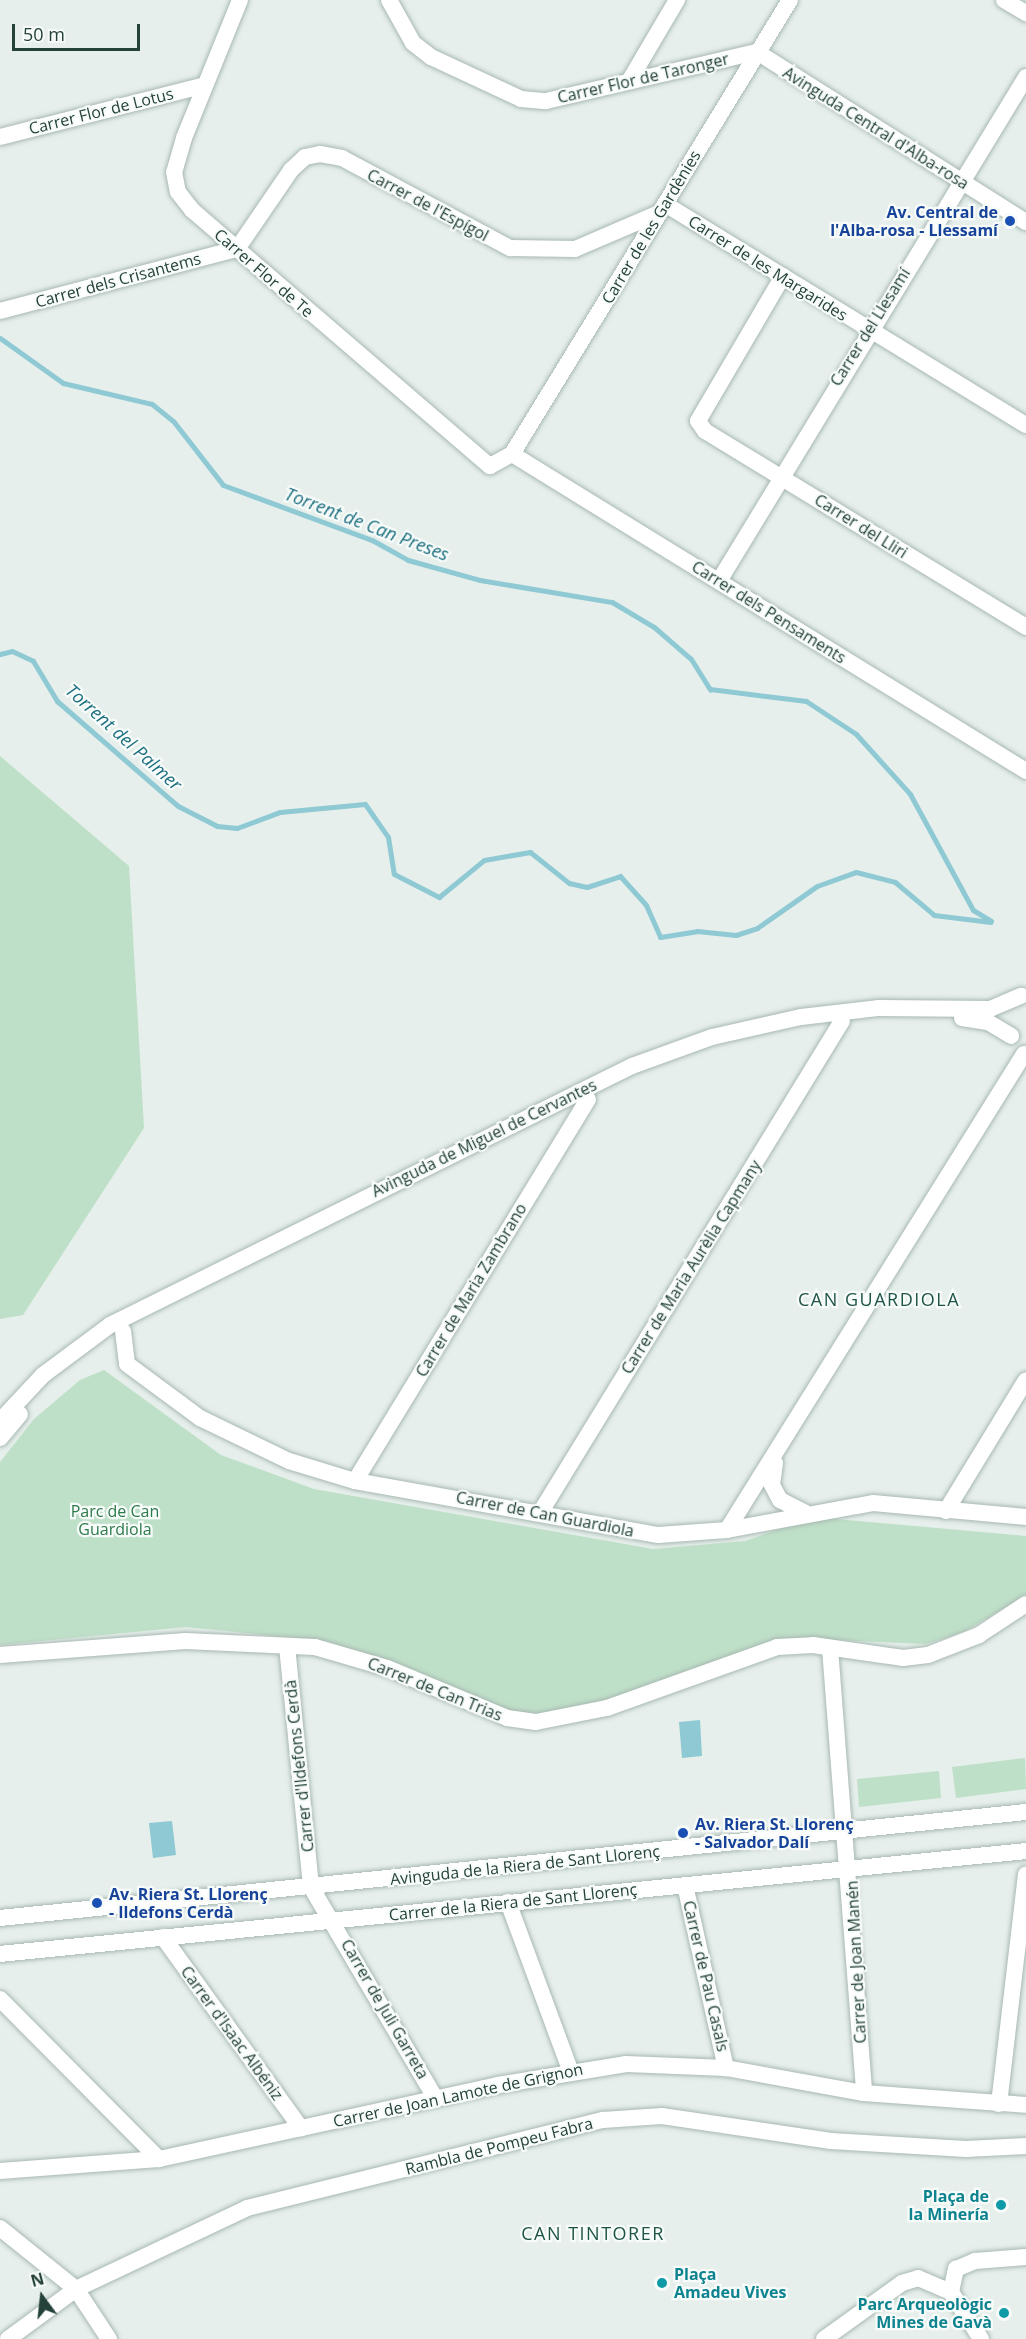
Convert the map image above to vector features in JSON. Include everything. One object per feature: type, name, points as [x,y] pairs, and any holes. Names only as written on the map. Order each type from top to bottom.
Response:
[{"type":"street","name":"Carrer Flor de Te","points":[[240,0],[201,86],[174,172],[178,192],[237,249],[479,460],[490,466],[512,454]]},
{"type":"street","name":"Carrer Flor de Taronger","points":[[389,0],[413,43],[499,93],[546,101],[631,78],[757,52]]},
{"type":"street","name":"Carrer de les Gardènies","points":[[512,454],[790,0]]},
{"type":"street","points":[[1004,0],[1026,14]]},
{"type":"street","points":[[631,78],[675,1]]},
{"type":"street","name":"Avinguda Central d'Alba-rosa","points":[[757,52],[1026,222]]},
{"type":"street","name":"Carrer del Llesamí","points":[[719,581],[868,329],[1026,77]]},
{"type":"street","name":"Carrer Flor de Lotus","points":[[0,137],[201,86]]},
{"type":"street","name":"Carrer de l'Espígol","points":[[237,249],[291,170],[304,158],[320,154],[342,158],[510,248],[575,249],[662,208]]},
{"type":"street","name":"Carrer de les Margarides","points":[[662,208],[783,276],[1026,425]]},
{"type":"street","name":"Carrer dels Crisantems","points":[[0,311],[237,249]]},
{"type":"street","name":"Carrer del Lliri","points":[[783,276],[698,421],[780,476],[1026,627]]},
{"type":"street","name":"Carrer dels Pensaments","points":[[512,454],[1026,771]]},
{"type":"street","points":[[726,1530],[777,1455],[1025,1054],[1011,1036],[1009,1018],[1024,994]]},
{"type":"street","name":"Avinguda de Miguel de Cervantes","points":[[0,1421],[43,1375],[110,1325],[632,1066],[712,1037],[801,1017],[879,1008],[990,1010],[1024,994]]},
{"type":"street","name":"Avinguda de Miguel de Cervantes","points":[[0,1438],[66,1369],[123,1331],[588,1099],[696,1052],[772,1031],[842,1021],[977,1019],[1011,1036]]},
{"type":"street","name":"Carrer de Maria Aurèlia Capmany","points":[[540,1513],[842,1021]]},
{"type":"street","name":"Carrer de Maria Zambrano","points":[[355,1481],[588,1099]]},
{"type":"street","name":"Carrer de Can Guardiola","points":[[123,1331],[127,1364],[200,1418],[289,1461],[355,1481],[540,1513],[620,1532],[726,1530],[806,1513],[890,1502],[946,1511],[1026,1517]]},
{"type":"street","points":[[946,1511],[1026,1380]]},
{"type":"street","points":[[777,1455],[776,1492],[806,1513]]},
{"type":"street","name":"Carrer de Can Trias","points":[[0,1655],[144,1643],[315,1647],[378,1665],[521,1722],[562,1721],[607,1708],[777,1647],[830,1648],[903,1658],[927,1654],[979,1635],[1026,1604]]},
{"type":"street","name":"Carrer d'Ildefons Cerdà","points":[[287,1646],[311,1887]]},
{"type":"street","name":"Carrer de Joan Manén","points":[[830,1648],[847,1830],[864,2093]]},
{"type":"street","name":"Avinguda de la Riera de Sant Llorenç","points":[[0,1918],[1026,1812]]},
{"type":"street","name":"Carrer de la Riera de Sant Llorenç","points":[[0,1954],[1026,1851]]},
{"type":"street","points":[[999,2104],[1026,1875]]},
{"type":"street","name":"Carrer de Pau Casals","points":[[685,1885],[726,2068]]},
{"type":"street","points":[[311,1887],[333,1920]]},
{"type":"street","points":[[508,1902],[570,2070]]},
{"type":"street","name":"Carrer de Juli Garreta","points":[[333,1920],[436,2099]]},
{"type":"street","name":"Carrer d'Isaac Albéniz","points":[[162,1936],[301,2128]]},
{"type":"street","points":[[0,1999],[159,2159]]},
{"type":"street","name":"Carrer de Joan Lamote de Grignon","points":[[0,2170],[159,2159],[570,2070],[649,2064],[726,2068],[864,2093],[1026,2105]]},
{"type":"street","name":"Rambla de Pompeu Fabra","points":[[9,2339],[76,2289],[247,2208],[603,2120],[662,2116],[831,2141],[966,2149],[1026,2146]]},
{"type":"street","points":[[0,2228],[76,2289],[109,2339]]},
{"type":"street","points":[[981,2339],[951,2292],[949,2281],[965,2263],[1026,2257]]},
{"type":"street","points":[[824,2339],[918,2278],[951,2292]]},
{"type":"green space","points":[[0,756],[129,866],[144,1128],[23,1315],[0,1319]]},
{"type":"green space","name":"Parc de Can Guardiola","points":[[104,1370],[221,1455],[314,1489],[653,1549],[745,1541],[814,1517],[1026,1536],[1026,1596],[963,1632],[926,1644],[786,1638],[567,1713],[520,1716],[314,1640],[186,1627],[0,1645],[0,1462],[34,1419],[80,1380]]},
{"type":"green space","points":[[1025,1758],[1026,1789],[956,1798],[952,1767]]},
{"type":"green space","points":[[939,1771],[941,1798],[859,1807],[857,1779]]},
{"type":"water","points":[[700,1720],[702,1756],[682,1758],[679,1722]]},
{"type":"water","points":[[172,1821],[176,1855],[153,1858],[149,1823]]},
{"type":"waterway","name":"Torrent de Can Preses","points":[[0,338],[63,383],[152,404],[174,422],[223,485],[372,540],[408,560],[480,580],[612,602],[654,627],[691,659],[710,689],[806,701],[856,734],[910,794],[973,910],[991,921]]},
{"type":"waterway","name":"Torrent del Palmer","points":[[0,654],[12,651],[33,661],[57,701],[178,806],[217,826],[237,828],[280,812],[365,804],[388,837],[394,874],[439,897],[484,860],[530,852],[569,883],[587,887],[620,876],[646,905],[660,937],[697,931],[736,935],[757,928],[817,886],[856,872],[895,882],[934,915],[991,922]]},
{"type":"place","name":"Av. Central de l'Alba-rosa - Llessamí","points":[[1010,221]]},
{"type":"place","name":"Av. Riera St. Llorenç - Salvador Dalí","points":[[683,1833]]},
{"type":"place","name":"Av. Riera St. Llorenç - Ildefons Cerdà","points":[[97,1903]]},
{"type":"place","name":"Plaça de la Minería","points":[[1001,2205]]},
{"type":"place","name":"Plaça Amadeu Vives","points":[[662,2283]]},
{"type":"place","name":"Parc Arqueològic Mines de Gavà","points":[[1004,2313]]},
{"type":"district","name":"CAN GUARDIOLA","points":[[879,1299]]},
{"type":"district","name":"CAN TINTORER","points":[[593,2233]]}]
